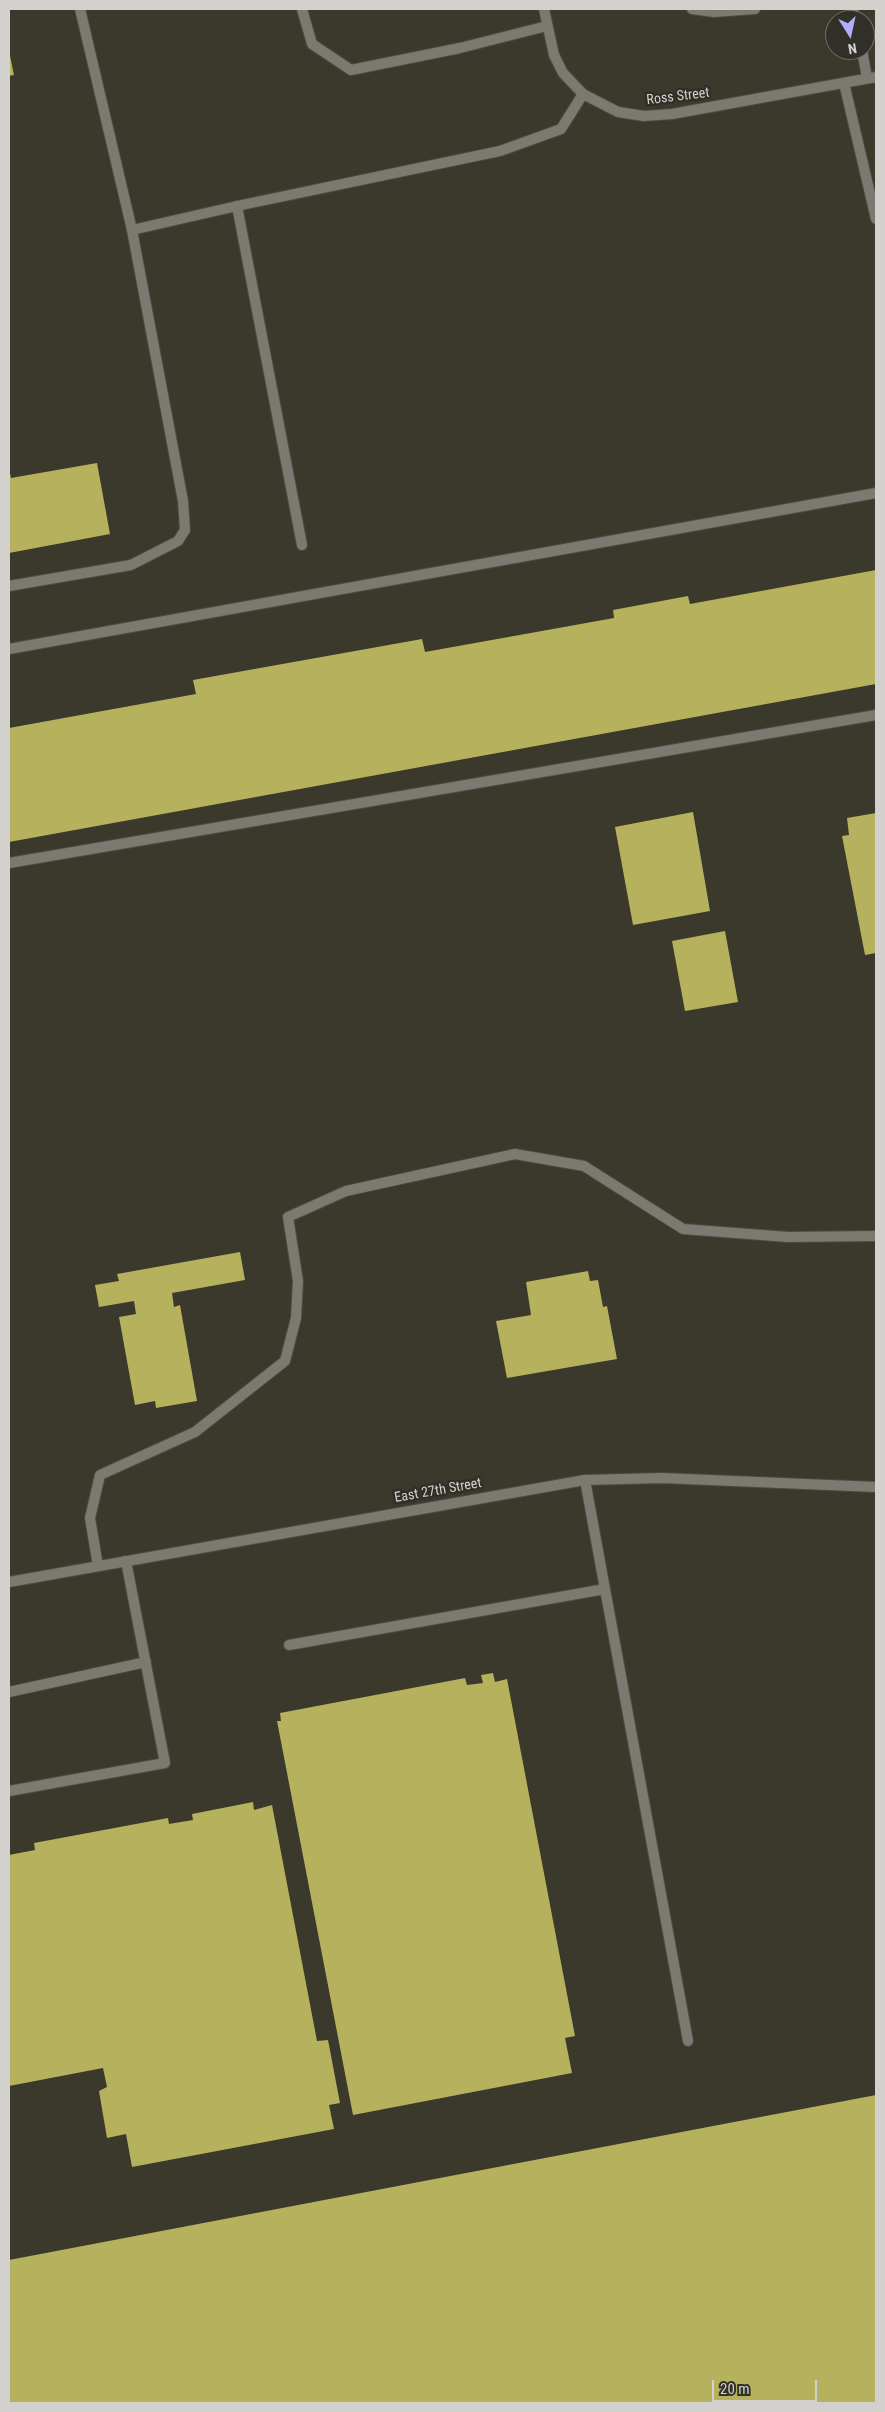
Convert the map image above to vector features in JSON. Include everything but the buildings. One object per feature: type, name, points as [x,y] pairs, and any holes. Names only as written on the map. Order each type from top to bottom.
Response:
[{"type":"street","points":[[9,586],[131,565],[178,540],[185,530],[183,501],[132,230],[80,9]]},
{"type":"street","points":[[302,9],[312,44],[351,70],[374,67],[460,48],[547,26]]},
{"type":"street","name":"Ross Street","points":[[544,9],[558,64],[563,73],[583,94],[618,112],[659,116],[872,77]]},
{"type":"street","points":[[692,9],[714,12],[755,9]]},
{"type":"street","points":[[866,60],[872,77]]},
{"type":"street","points":[[844,83],[876,220]]},
{"type":"street","points":[[132,230],[500,151],[561,129],[583,94]]},
{"type":"street","points":[[237,206],[302,545]]},
{"type":"street","points":[[9,649],[876,493]]},
{"type":"street","points":[[9,863],[876,715]]},
{"type":"street","points":[[98,1566],[90,1518],[100,1475],[195,1432],[285,1361],[296,1318],[298,1281],[288,1217],[346,1191],[515,1154],[584,1166],[683,1229],[788,1237],[876,1236]]},
{"type":"street","name":"East 27th Street","points":[[9,1582],[585,1480],[662,1478],[876,1487]]},
{"type":"street","points":[[585,1480],[688,2041]]},
{"type":"street","points":[[9,1791],[165,1763],[126,1561]]},
{"type":"street","points":[[289,1645],[605,1589]]},
{"type":"street","points":[[9,1692],[146,1662]]},
{"type":"shaded area","points":[[9,9],[876,9],[876,2403],[9,2403]]}]
